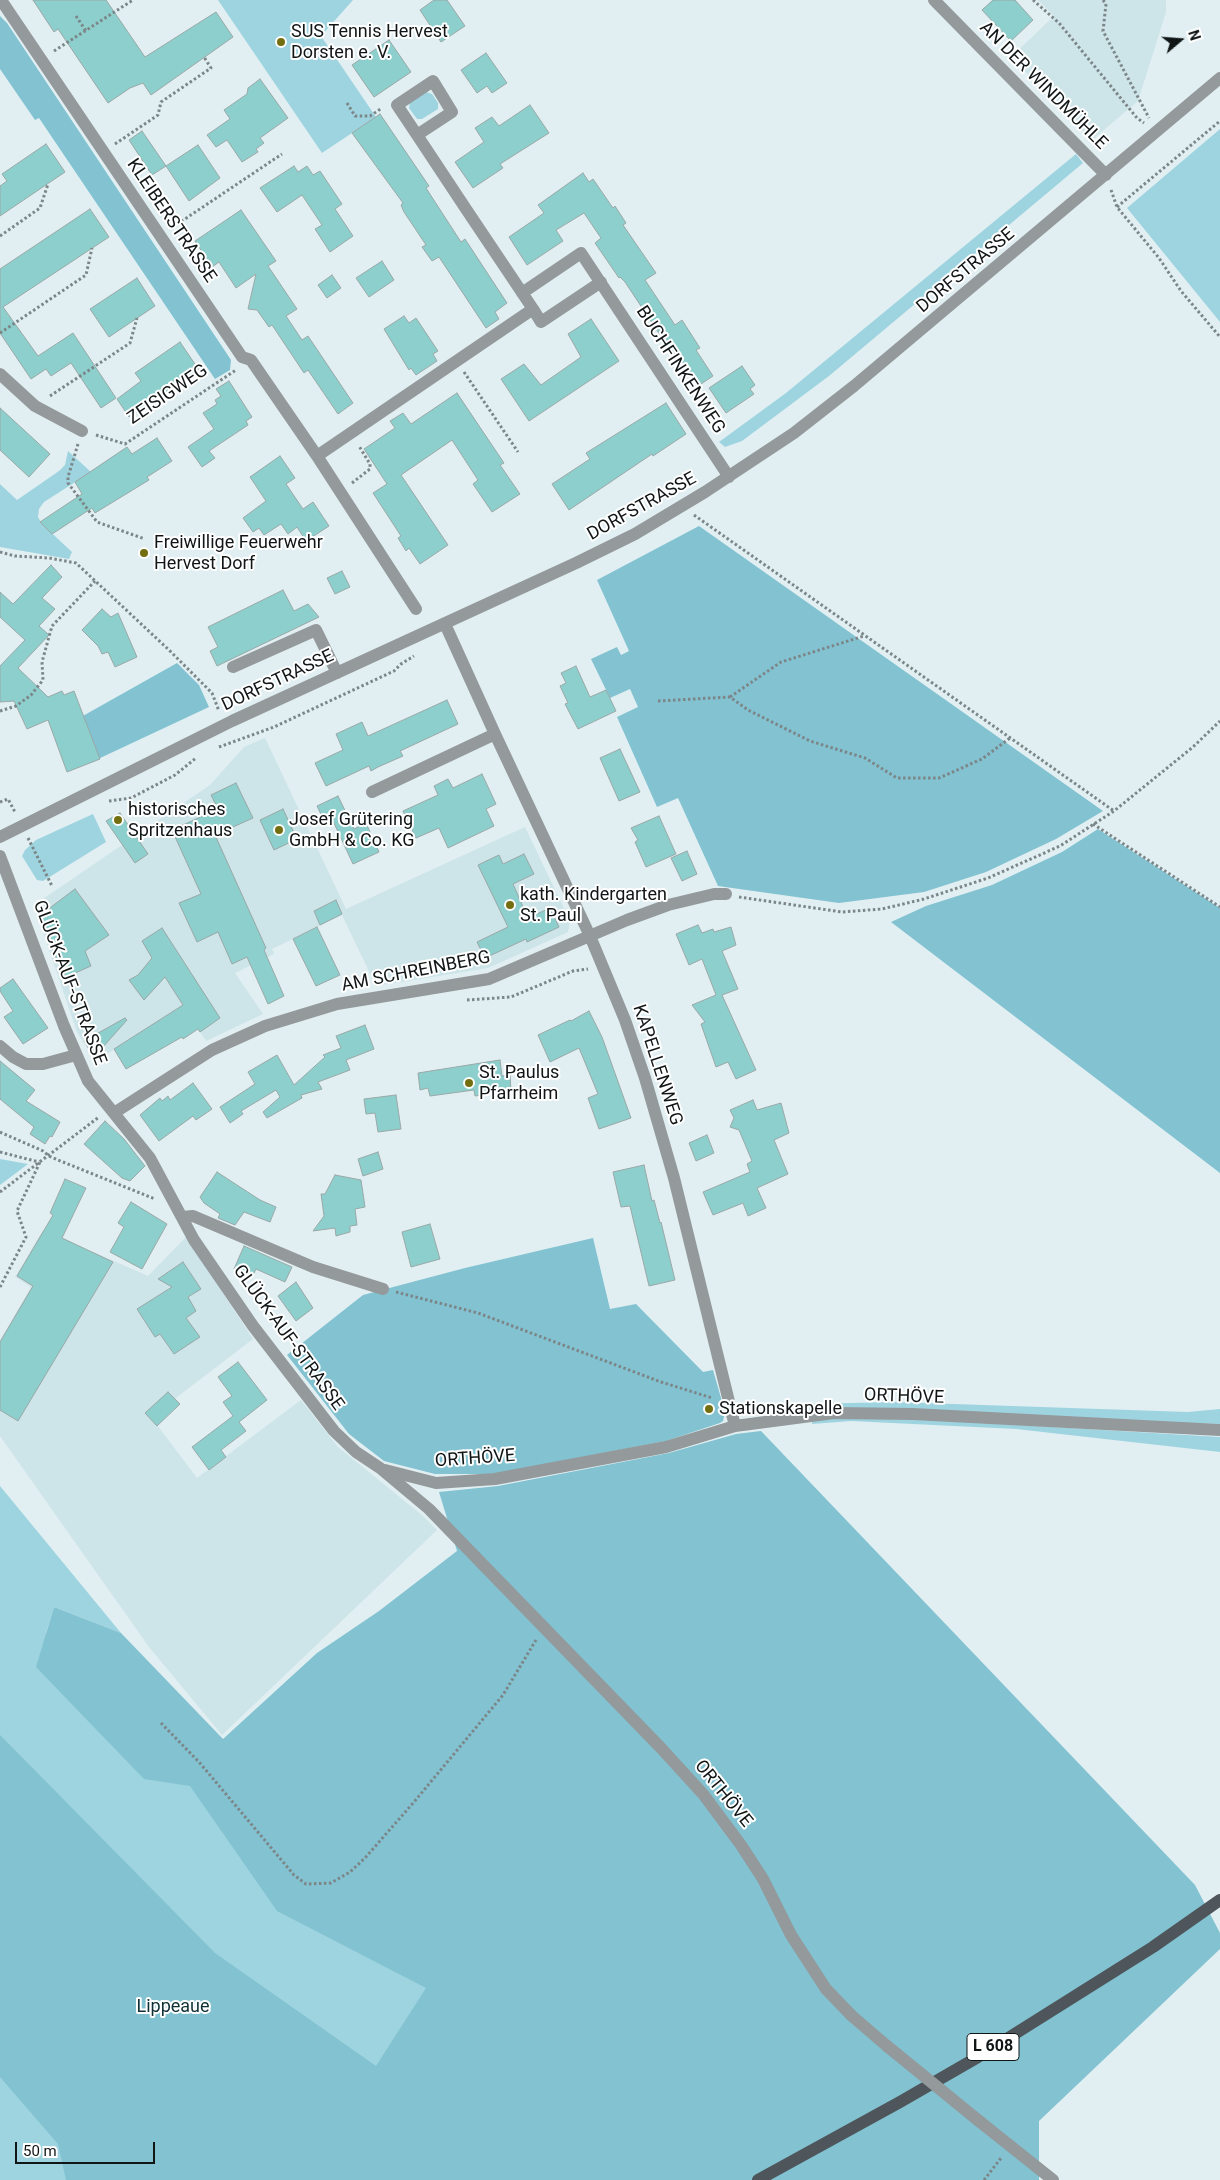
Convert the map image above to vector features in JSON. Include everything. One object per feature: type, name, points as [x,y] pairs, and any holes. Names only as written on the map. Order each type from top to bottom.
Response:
[{"type":"main road","name":"L 608","points":[[758,2180],[883,2112],[978,2057],[1153,1947],[1220,1900]]},
{"type":"street","name":"KLEIBERSTRASSE","points":[[1,0],[242,357],[251,360],[317,456],[416,608]]},
{"type":"street","name":"AN DER WINDMÜHLE","points":[[934,0],[1106,175]]},
{"type":"street","name":"DORFSTRASSE","points":[[0,837],[224,726],[602,551],[729,477],[794,433],[854,386],[1220,78]]},
{"type":"street","points":[[417,135],[452,112],[433,81],[397,104],[417,135],[533,309],[541,322],[601,282]]},
{"type":"street","name":"BUCHFINKENWEG","points":[[522,293],[581,253],[729,477]]},
{"type":"street","points":[[317,456],[533,309]]},
{"type":"street","points":[[0,374],[35,406],[82,431]]},
{"type":"street","name":"KAPELLENWEG","points":[[445,624],[590,936],[625,1020],[646,1078],[676,1186],[735,1426]]},
{"type":"street","points":[[233,667],[316,630],[337,673]]},
{"type":"street","points":[[372,792],[495,734]]},
{"type":"street","name":"GLÜCK-AUF-STRASSE","points":[[0,856],[76,1055],[88,1081],[150,1158],[194,1240],[253,1326],[334,1431],[356,1452],[380,1468]]},
{"type":"street","name":"AM SCHREINBERG","points":[[111,1110],[212,1050],[265,1026],[337,1004],[490,978],[668,904],[705,895],[726,894]]},
{"type":"street","points":[[0,1046],[13,1057],[26,1064],[43,1064],[76,1055]]},
{"type":"street","name":"GLÜCK-AUF-STRASSE","points":[[182,1217],[193,1216],[314,1267],[383,1289]]},
{"type":"street","name":"ORTHÖVE","points":[[380,1468],[436,1483],[495,1479],[666,1447],[735,1426],[808,1415],[912,1414],[1220,1430]]},
{"type":"street","name":"ORTHÖVE","points":[[380,1468],[429,1509],[660,1746],[703,1794],[741,1844],[763,1879],[795,1942],[826,1989],[852,2016],[886,2046],[1053,2180]]},
{"type":"path","points":[[41,60],[133,0]]},
{"type":"path","points":[[1033,0],[1059,23],[1137,118],[1157,132]]},
{"type":"path","points":[[1103,0],[1106,4],[1103,31],[1157,132]]},
{"type":"path","points":[[76,16],[86,31]]},
{"type":"path","points":[[90,28],[93,32]]},
{"type":"path","points":[[104,152],[158,115],[161,102],[211,68],[204,57]]},
{"type":"path","points":[[347,103],[355,116],[370,116],[386,105],[397,104]]},
{"type":"path","points":[[1137,129],[1156,112]]},
{"type":"path","points":[[1117,207],[1220,121]]},
{"type":"path","points":[[160,236],[282,154]]},
{"type":"path","points":[[1106,175],[1117,207],[1159,258],[1181,291],[1220,338]]},
{"type":"path","points":[[0,236],[40,208],[48,184]]},
{"type":"path","points":[[0,333],[86,274],[92,248]]},
{"type":"path","points":[[35,406],[130,343],[137,318]]},
{"type":"path","name":"ZEISIGWEG","points":[[82,431],[126,444],[251,360]]},
{"type":"path","points":[[457,361],[518,452]]},
{"type":"path","points":[[82,431],[68,477],[68,483],[97,522],[145,539]]},
{"type":"path","points":[[340,493],[370,469],[370,464],[359,446],[360,441]]},
{"type":"path","points":[[682,506],[1114,811]]},
{"type":"path","points":[[0,552],[15,556],[49,558],[76,563],[212,693],[224,726]]},
{"type":"path","points":[[0,712],[16,706],[31,695],[43,680],[42,662],[52,626],[96,581]]},
{"type":"path","points":[[658,701],[730,697],[781,662],[864,636]]},
{"type":"path","points":[[210,750],[274,727],[394,671],[414,656]]},
{"type":"path","points":[[730,697],[748,710],[810,741],[865,758],[897,778],[939,778],[982,759],[1010,738]]},
{"type":"path","points":[[726,894],[752,900],[842,912],[882,909],[924,899],[988,878],[1060,846],[1114,811],[1193,747],[1220,721]]},
{"type":"path","points":[[103,804],[111,800],[131,798],[176,775],[202,753]]},
{"type":"path","points":[[1093,824],[1220,907]]},
{"type":"path","points":[[29,841],[38,837]]},
{"type":"path","points":[[463,1000],[511,997],[573,970],[591,969]]},
{"type":"path","points":[[0,1192],[100,1116],[111,1110]]},
{"type":"path","points":[[0,1132],[43,1150],[49,1156],[156,1199]]},
{"type":"path","points":[[0,1152],[40,1162]]},
{"type":"path","points":[[0,1287],[26,1237],[17,1211],[40,1162]]},
{"type":"path","points":[[383,1289],[478,1313],[661,1382],[729,1404]]},
{"type":"path","points":[[161,1723],[205,1769],[283,1864],[306,1884],[331,1884],[350,1872],[414,1802],[503,1695],[534,1646],[543,1626]]},
{"type":"path","points":[[984,2180],[1011,2146]]},
{"type":"shaded area","points":[[1038,0],[1166,0],[1166,12],[1138,101],[1092,140],[1011,57],[1054,16]]},
{"type":"shaded area","points":[[265,738],[346,909],[525,827],[570,921],[568,932],[488,968],[376,986],[342,915],[272,949],[274,954],[235,973],[263,1014],[206,1041],[183,1005],[96,1061],[77,1032],[34,905],[210,785],[244,747]]},
{"type":"shaded area","points":[[43,1230],[148,1276],[186,1237],[253,1339],[151,1417],[197,1478],[301,1400],[338,1447],[423,1516],[437,1530],[222,1735],[149,1647],[0,1436],[0,1340],[31,1287],[15,1277]]},
{"type":"green space","points":[[218,0],[353,0],[321,36],[376,117],[322,153]]},
{"type":"green space","points":[[0,16],[7,23],[231,360],[230,370],[215,379],[39,118],[35,120],[0,69]]},
{"type":"green space","points":[[426,92],[432,94],[438,103],[438,109],[422,119],[417,119],[409,108],[410,102]]},
{"type":"green space","points":[[1220,129],[1220,322],[1127,208]]},
{"type":"green space","points":[[1076,154],[1083,163],[829,376],[742,441],[725,447],[719,442],[786,393]]},
{"type":"green space","points":[[68,451],[91,472],[44,502],[39,509],[38,517],[42,524],[72,552],[69,559],[0,547],[0,484],[17,500],[59,471],[65,465]]},
{"type":"green space","points":[[699,526],[1103,811],[1056,839],[986,872],[924,892],[839,903],[718,886],[678,798],[657,807],[617,717],[638,707],[630,689],[610,698],[591,659],[617,647],[621,655],[629,651],[597,580]]},
{"type":"green space","points":[[177,663],[199,685],[209,707],[98,759],[81,717]]},
{"type":"green space","points":[[93,814],[106,842],[43,881],[37,880],[22,856],[25,850],[36,840]]},
{"type":"green space","points":[[1098,829],[1220,908],[1220,1173],[891,922],[926,906],[992,885],[1062,852]]},
{"type":"green space","points":[[0,1159],[28,1164],[0,1185]]},
{"type":"green space","points":[[593,1238],[610,1309],[636,1304],[703,1372],[713,1370],[725,1412],[723,1421],[666,1441],[494,1474],[435,1474],[384,1461],[349,1434],[287,1355],[363,1295],[465,1268]]},
{"type":"green space","points":[[895,1402],[1188,1412],[1220,1409],[1220,1424],[802,1412],[806,1404]]},
{"type":"green space","points":[[851,1418],[935,1420],[1220,1437],[1220,1452],[1016,1429],[851,1421],[812,1424],[812,1420]]},
{"type":"green space","points":[[761,1431],[1195,1885],[1220,1933],[1220,1949],[1039,2121],[1039,2180],[66,2180],[58,2144],[0,2077],[0,1735],[215,1953],[376,2066],[426,1988],[277,1911],[190,1786],[144,1779],[36,1667],[54,1607],[121,1633],[223,1739],[317,1653],[379,1611],[457,1551],[439,1492],[498,1486],[669,1453],[736,1434]]},
{"type":"green space","name":"Lippeaue","points":[[0,1486],[121,1633],[54,1607],[46,1633],[359,1888],[652,2180],[0,2180]]},
{"type":"building","points":[[33,0],[106,0],[145,57],[216,12],[233,37],[151,95],[143,83],[130,88],[108,103],[58,29],[54,32]]},
{"type":"building","points":[[434,0],[447,0],[465,26],[441,42],[420,10]]},
{"type":"building","points":[[993,0],[1015,0],[1033,20],[1011,41],[982,10]]},
{"type":"building","points":[[389,40],[411,72],[374,97],[352,65]]},
{"type":"building","points":[[486,53],[507,83],[492,93],[487,86],[477,93],[461,70]]},
{"type":"building","points":[[260,79],[288,118],[260,138],[264,143],[256,149],[258,152],[242,162],[227,140],[216,147],[207,135],[230,119],[224,110],[247,94],[248,88]]},
{"type":"building","points":[[530,105],[549,133],[500,164],[503,168],[473,188],[455,162],[484,142],[475,128],[492,117],[499,126]]},
{"type":"building","points":[[380,114],[429,186],[426,188],[461,242],[465,239],[507,303],[495,312],[499,319],[486,328],[439,257],[432,261],[422,247],[426,245],[404,212],[401,205],[403,203],[352,133]]},
{"type":"building","points":[[142,131],[166,166],[152,175],[129,140]]},
{"type":"building","points":[[46,144],[65,172],[0,216],[0,186],[7,181],[2,174]]},
{"type":"building","points":[[198,145],[220,178],[189,201],[166,166]]},
{"type":"building","points":[[294,166],[298,172],[307,166],[313,175],[320,171],[342,204],[335,209],[353,236],[330,252],[315,229],[322,225],[302,195],[277,212],[260,188]]},
{"type":"building","points":[[583,173],[589,182],[593,179],[613,208],[615,206],[626,223],[623,225],[656,273],[645,280],[675,325],[682,320],[700,348],[696,350],[713,376],[698,386],[681,360],[678,362],[625,282],[619,278],[595,243],[601,238],[584,213],[556,230],[563,241],[527,265],[509,237],[544,213],[538,205]]},
{"type":"building","points":[[90,209],[109,237],[3,307],[38,356],[73,333],[116,398],[101,408],[71,363],[51,376],[46,369],[31,379],[0,333],[0,269]]},
{"type":"building","points":[[241,210],[276,261],[268,266],[297,309],[286,316],[302,340],[308,336],[353,403],[338,414],[308,370],[304,373],[272,325],[269,327],[257,310],[248,309],[256,274],[236,288],[219,262],[212,267],[195,241]]},
{"type":"building","points":[[382,261],[394,280],[369,297],[356,278]]},
{"type":"building","points":[[332,275],[341,288],[327,298],[318,285]]},
{"type":"building","points":[[137,278],[155,306],[109,337],[90,309]]},
{"type":"building","points":[[404,316],[409,323],[416,318],[438,351],[433,354],[437,361],[416,375],[411,368],[409,370],[384,329]]},
{"type":"building","points":[[591,319],[619,361],[529,421],[501,379],[524,364],[541,385],[581,357],[568,334]]},
{"type":"building","points":[[180,342],[199,370],[129,417],[117,399],[141,381],[135,373]]},
{"type":"building","points":[[742,366],[755,385],[750,389],[754,394],[726,413],[709,388]]},
{"type":"building","points":[[229,381],[252,417],[246,421],[248,425],[209,451],[215,458],[202,467],[188,447],[214,429],[203,413],[217,404],[215,400],[221,396],[216,389]]},
{"type":"building","points":[[457,393],[504,463],[500,465],[520,494],[492,512],[473,484],[478,480],[452,440],[401,475],[448,545],[420,564],[409,548],[406,551],[398,538],[401,536],[373,493],[387,484],[364,449],[395,428],[390,421],[403,413],[411,424]]},
{"type":"building","points":[[666,403],[686,434],[653,456],[652,454],[569,510],[552,484],[590,459],[586,453]]},
{"type":"building","points":[[0,408],[50,454],[29,477],[0,450]]},
{"type":"building","points":[[157,438],[172,461],[147,477],[149,480],[95,513],[92,508],[52,534],[40,522],[82,494],[75,482],[127,447],[132,454]]},
{"type":"building","points":[[280,456],[295,478],[286,484],[303,509],[313,502],[329,526],[306,541],[297,527],[288,534],[281,524],[264,535],[259,528],[253,532],[243,518],[266,501],[250,477]]},
{"type":"building","points":[[51,565],[62,577],[42,598],[55,609],[39,626],[49,635],[18,668],[48,697],[62,691],[64,695],[74,691],[100,759],[67,772],[48,720],[27,729],[14,701],[0,702],[0,666],[25,640],[0,617],[0,592],[13,604]]},
{"type":"building","points":[[342,571],[350,587],[335,594],[327,578]]},
{"type":"building","points":[[283,590],[294,611],[308,604],[319,617],[217,666],[210,651],[218,647],[208,627]]},
{"type":"building","points":[[102,609],[111,617],[118,613],[137,657],[115,667],[108,652],[102,654],[98,646],[82,630]]},
{"type":"building","points":[[576,666],[590,697],[606,690],[616,711],[578,729],[565,704],[568,703],[560,686],[566,683],[561,673]]},
{"type":"building","points":[[447,700],[458,724],[400,751],[403,756],[371,771],[369,766],[326,786],[315,763],[343,750],[336,734],[362,722],[368,736]]},
{"type":"building","points":[[620,749],[640,792],[619,801],[600,758]]},
{"type":"building","points":[[482,774],[496,804],[486,809],[494,826],[448,848],[439,828],[416,838],[403,811],[438,795],[434,786],[448,779],[453,788]]},
{"type":"building","points":[[236,783],[253,818],[215,835],[266,948],[264,950],[284,996],[268,1004],[247,957],[232,964],[218,932],[197,942],[179,903],[201,894],[172,830],[218,809],[211,795]]},
{"type":"building","points":[[338,796],[354,829],[366,823],[379,852],[353,864],[333,821],[326,825],[317,806]]},
{"type":"building","name":"Josef Grütering GmbH & Co. KG","points":[[283,809],[297,839],[274,850],[260,820]]},
{"type":"building","points":[[120,813],[148,854],[135,863],[106,821]]},
{"type":"building","points":[[659,816],[676,854],[646,867],[635,842],[638,840],[631,828]]},
{"type":"building","points":[[687,851],[697,874],[682,881],[671,858]]},
{"type":"building","name":"kath. Kindergarten St. Paul","points":[[524,854],[534,874],[513,884],[528,918],[550,908],[559,927],[527,942],[526,939],[485,958],[477,942],[508,927],[478,865],[499,855],[503,864]]},
{"type":"building","points":[[75,889],[109,935],[85,951],[91,966],[66,977],[41,921],[43,913]]},
{"type":"building","points":[[336,900],[342,914],[320,925],[314,911]]},
{"type":"building","points":[[698,925],[702,933],[713,929],[714,932],[731,927],[736,945],[722,951],[738,989],[722,995],[756,1070],[736,1079],[728,1062],[716,1067],[701,1024],[705,1022],[692,1005],[716,995],[702,959],[689,965],[676,934]]},
{"type":"building","points":[[317,927],[340,975],[316,986],[293,939]]},
{"type":"building","points":[[162,928],[220,1018],[200,1032],[198,1029],[183,1039],[182,1037],[126,1069],[114,1049],[183,1005],[165,977],[144,1000],[129,980],[138,975],[152,958],[142,941]]},
{"type":"building","points":[[13,979],[48,1028],[23,1044],[4,1017],[13,1011],[0,991],[0,988]]},
{"type":"building","points":[[589,1011],[602,1037],[631,1118],[599,1129],[588,1098],[598,1094],[579,1048],[550,1062],[538,1035]]},
{"type":"building","points":[[125,1018],[127,1020],[94,1057],[84,1041]]},
{"type":"building","points":[[365,1025],[374,1049],[346,1060],[350,1070],[318,1082],[322,1089],[301,1095],[302,1098],[267,1118],[263,1112],[280,1097],[276,1090],[241,1111],[243,1114],[230,1123],[220,1107],[255,1084],[248,1072],[277,1055],[294,1085],[325,1057],[323,1055],[341,1048],[336,1036]]},
{"type":"building","name":"St. Paulus Pfarrheim","points":[[500,1060],[502,1076],[510,1075],[511,1091],[475,1096],[474,1090],[430,1096],[428,1088],[420,1090],[418,1073]]},
{"type":"building","points":[[0,1061],[35,1090],[26,1101],[60,1122],[52,1137],[50,1136],[45,1144],[30,1134],[34,1127],[0,1099]]},
{"type":"building","points":[[193,1083],[212,1109],[196,1120],[193,1116],[159,1141],[140,1115],[160,1098],[162,1101],[168,1096],[170,1100]]},
{"type":"building","points":[[396,1095],[401,1129],[378,1132],[375,1113],[366,1114],[364,1099]]},
{"type":"building","points":[[753,1100],[757,1110],[781,1103],[789,1133],[774,1140],[788,1174],[757,1188],[766,1208],[748,1216],[743,1203],[713,1215],[703,1192],[750,1172],[747,1164],[752,1161],[739,1130],[730,1127],[734,1118],[730,1110]]},
{"type":"building","points":[[105,1121],[124,1139],[145,1166],[130,1181],[122,1178],[84,1144]]},
{"type":"building","points":[[707,1135],[714,1153],[696,1161],[689,1143]]},
{"type":"building","points":[[378,1152],[383,1169],[363,1176],[358,1159]]},
{"type":"building","points":[[644,1165],[652,1201],[654,1200],[661,1222],[675,1280],[649,1286],[630,1206],[621,1207],[613,1172]]},
{"type":"building","points":[[217,1172],[260,1200],[276,1207],[270,1222],[244,1212],[235,1225],[218,1218],[220,1214],[204,1203],[200,1197]]},
{"type":"building","points":[[335,1175],[361,1180],[365,1207],[355,1209],[357,1225],[350,1226],[350,1232],[336,1236],[335,1228],[313,1231],[324,1216],[321,1194],[325,1194]]},
{"type":"building","points":[[65,1179],[86,1188],[62,1238],[113,1262],[18,1421],[0,1410],[0,1342],[33,1286],[17,1276],[53,1215],[50,1213]]},
{"type":"building","points":[[131,1202],[167,1224],[142,1269],[110,1252],[124,1227],[118,1223]]},
{"type":"building","points":[[430,1224],[440,1259],[411,1267],[402,1232]]},
{"type":"building","points":[[244,1246],[292,1267],[285,1282],[256,1269],[252,1277],[234,1269]]},
{"type":"building","points":[[183,1262],[201,1289],[188,1297],[196,1311],[186,1318],[200,1337],[174,1354],[160,1334],[155,1337],[137,1309],[172,1287],[158,1279]]},
{"type":"building","points":[[296,1282],[313,1308],[296,1321],[278,1296]]},
{"type":"building","points":[[238,1362],[267,1400],[239,1422],[246,1431],[221,1450],[226,1457],[209,1470],[192,1447],[233,1416],[223,1402],[232,1396],[218,1377]]},
{"type":"building","points":[[168,1392],[180,1404],[157,1426],[145,1413]]},
{"type":"place","name":"SUS Tennis Hervest Dorsten e. V.","points":[[281,42]]},
{"type":"place","name":"Freiwillige Feuerwehr Hervest Dorf","points":[[144,553]]},
{"type":"place","name":"historisches Spritzenhaus","points":[[118,820]]},
{"type":"place","name":"Josef Grütering GmbH & Co. KG","points":[[279,830]]},
{"type":"place","name":"kath. Kindergarten St. Paul","points":[[510,905]]},
{"type":"place","name":"St. Paulus Pfarrheim","points":[[469,1083]]},
{"type":"place","name":"Stationskapelle","points":[[709,1409]]}]
